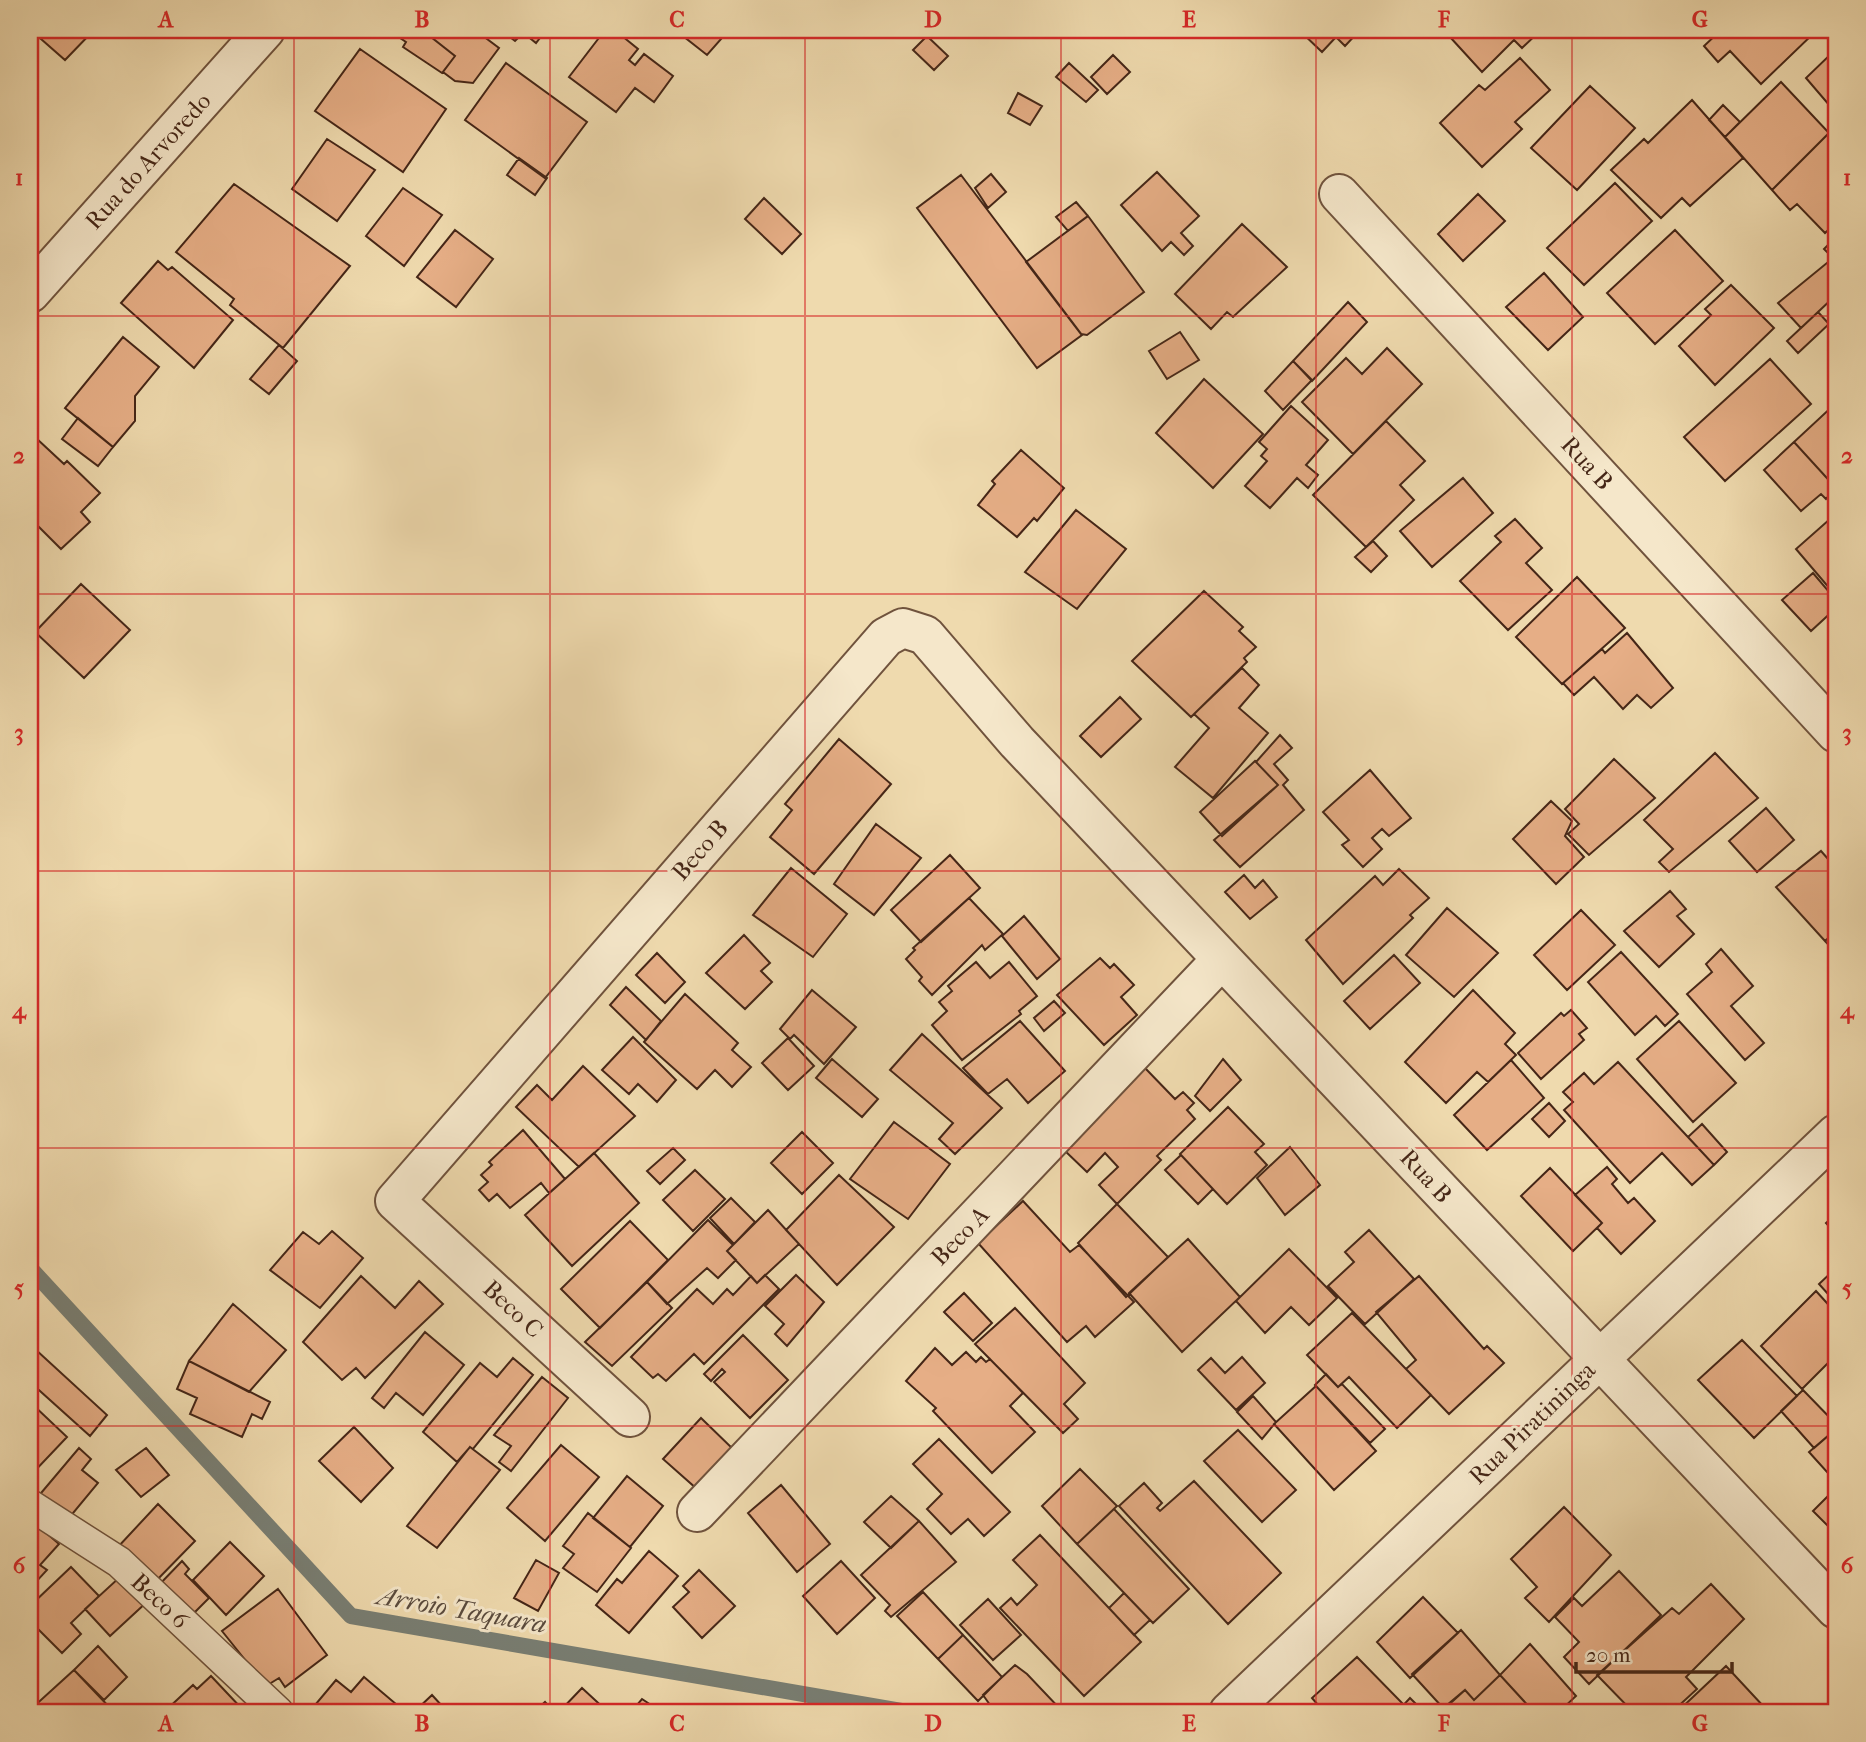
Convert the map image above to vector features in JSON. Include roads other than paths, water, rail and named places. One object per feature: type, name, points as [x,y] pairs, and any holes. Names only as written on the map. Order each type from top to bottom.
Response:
[{"type":"street","name":"Rua do Arvoredo","points":[[30,293],[265,30]]},
{"type":"street","name":"Rua B","points":[[1339,194],[1836,733]]},
{"type":"street","name":"Beco B","points":[[395,1201],[886,637],[904,628],[925,635],[1017,742]]},
{"type":"street","name":"Rua B","points":[[1017,742],[1836,1609]]},
{"type":"street","name":"Beco A","points":[[697,1512],[1222,960]]},
{"type":"street","name":"Rua Piratininga","points":[[1229,1712],[1836,1134]]},
{"type":"street","name":"Beco C","points":[[395,1201],[630,1417]]},
{"type":"lane","name":"Beco 6","points":[[30,1505],[119,1562],[278,1712]]},
{"type":"waterway","name":"Arroio Taquara","points":[[30,1268],[351,1616],[907,1712]]}]
